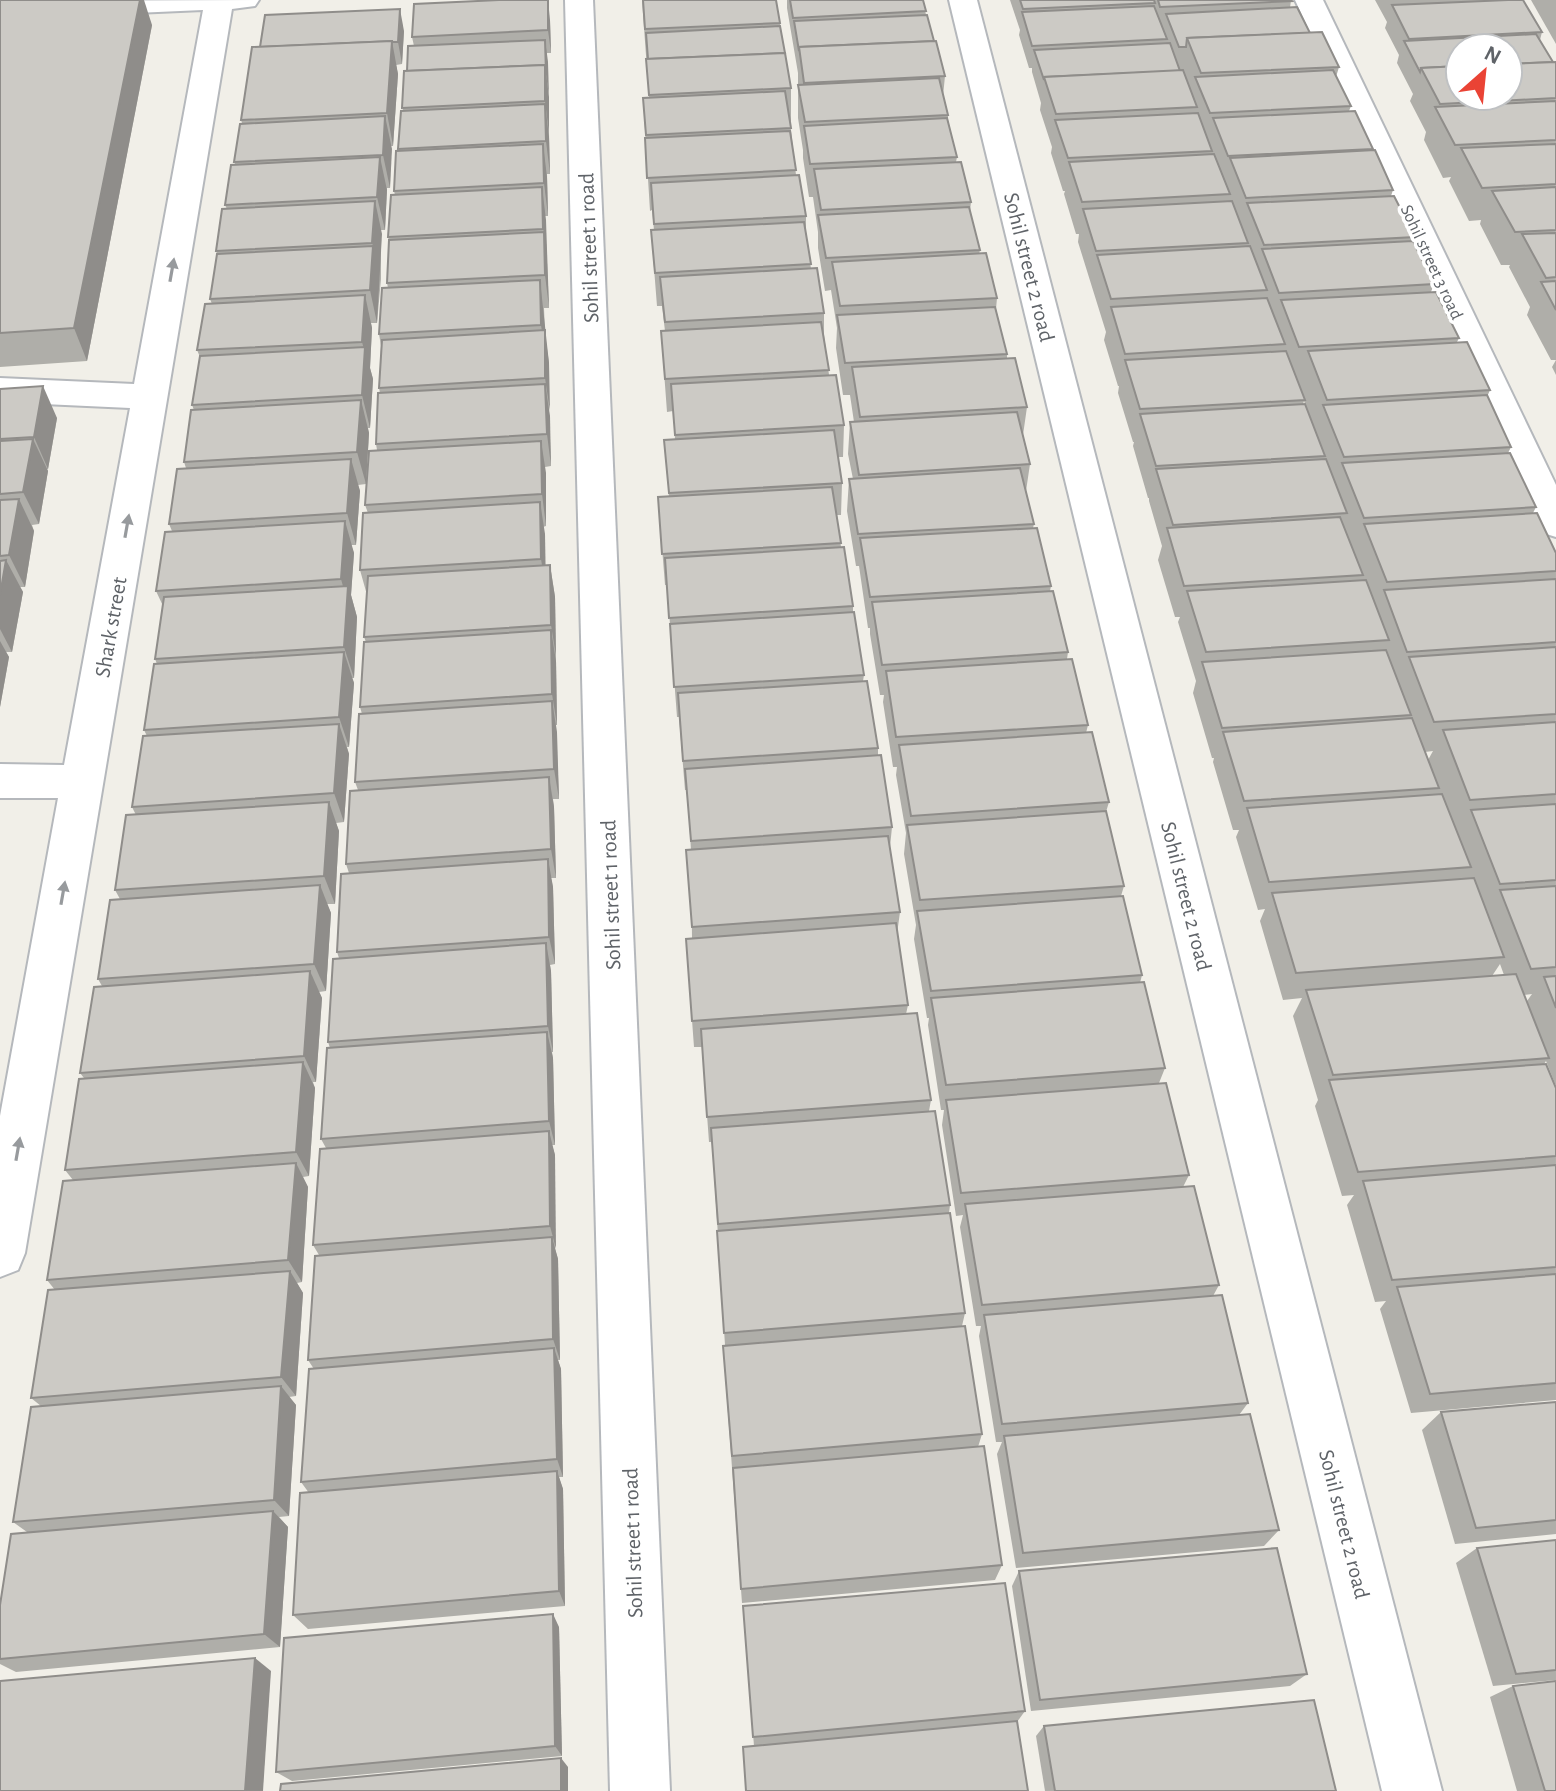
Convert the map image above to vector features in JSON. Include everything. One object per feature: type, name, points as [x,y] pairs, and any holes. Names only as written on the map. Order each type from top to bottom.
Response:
[{"type":"street","name":"Shark street","points":[[0,1253],[219,0]]},
{"type":"street","points":[[0,10],[245,0]]},
{"type":"street","name":"Sohil street 1 road","points":[[579,0],[640,1791]]},
{"type":"street","name":"Sohil street 2 road","points":[[963,0],[1412,1791]]},
{"type":"street","name":"Sohil street 3 road","points":[[1309,0],[1556,524]]},
{"type":"street","points":[[0,390],[150,397]]},
{"type":"street","points":[[0,781],[83,782]]},
{"type":"building","points":[[0,0],[140,0],[74,328],[0,333]]},
{"type":"building","points":[[548,0],[548,30],[412,37],[414,4]]},
{"type":"building","points":[[643,0],[776,0],[780,23],[645,29]]},
{"type":"building","points":[[790,0],[923,0],[926,11],[793,18]]},
{"type":"building","points":[[1020,0],[1154,0],[1155,3],[1023,9]]},
{"type":"building","points":[[1158,0],[1291,0],[1292,1],[1160,7]]},
{"type":"building","points":[[1523,0],[1542,32],[1444,32],[1444,37],[1409,39],[1392,5]]},
{"type":"building","points":[[1154,6],[1167,39],[1032,46],[1022,12]]},
{"type":"building","points":[[1297,7],[1310,33],[1187,38],[1186,47],[1179,47],[1166,14]]},
{"type":"building","points":[[400,9],[398,42],[260,47],[265,15]]},
{"type":"building","points":[[927,15],[934,41],[799,47],[799,51],[794,21]]},
{"type":"building","points":[[780,26],[785,53],[648,59],[646,33]]},
{"type":"building","points":[[1322,32],[1339,67],[1201,73],[1187,38]]},
{"type":"building","points":[[1536,34],[1553,62],[1524,63],[1524,35]]},
{"type":"building","points":[[1444,39],[1444,67],[1421,68],[1420,72],[1404,41]]},
{"type":"building","points":[[545,40],[546,74],[545,65],[407,71],[408,46]]},
{"type":"building","points":[[392,41],[387,113],[241,120],[252,47]]},
{"type":"building","points":[[936,41],[945,76],[804,83],[799,47]]},
{"type":"building","points":[[1170,43],[1180,71],[1044,77],[1044,80],[1034,50]]},
{"type":"building","points":[[785,53],[791,88],[649,95],[646,59]]},
{"type":"building","points":[[1556,62],[1556,98],[1524,100],[1524,63]]},
{"type":"building","points":[[545,65],[545,101],[402,108],[404,71]]},
{"type":"building","points":[[1444,67],[1444,104],[1440,104],[1421,68]]},
{"type":"building","points":[[1183,70],[1197,107],[1056,114],[1044,77]]},
{"type":"building","points":[[1333,70],[1351,106],[1210,113],[1195,77]]},
{"type":"building","points":[[939,78],[948,115],[805,122],[798,85]]},
{"type":"building","points":[[785,91],[791,128],[646,135],[643,98]]},
{"type":"building","points":[[1556,101],[1556,140],[1455,145],[1435,107],[1444,107],[1444,112],[1524,112],[1524,103]]},
{"type":"building","points":[[545,104],[546,141],[398,149],[401,111]]},
{"type":"building","points":[[1355,111],[1373,149],[1228,156],[1213,118]]},
{"type":"building","points":[[1198,113],[1212,151],[1068,158],[1055,120]]},
{"type":"building","points":[[385,116],[383,155],[234,162],[240,124]]},
{"type":"building","points":[[947,118],[957,157],[810,164],[804,126]]},
{"type":"building","points":[[790,131],[796,170],[647,178],[645,138]]},
{"type":"building","points":[[543,144],[544,183],[394,191],[396,151]]},
{"type":"building","points":[[1556,144],[1556,184],[1482,188],[1461,148]]},
{"type":"building","points":[[1375,150],[1393,190],[1246,198],[1230,158]]},
{"type":"building","points":[[1214,154],[1230,194],[1082,202],[1069,162]]},
{"type":"building","points":[[380,157],[377,197],[225,205],[231,165]]},
{"type":"building","points":[[961,162],[971,202],[821,210],[814,169]]},
{"type":"building","points":[[799,175],[806,216],[654,224],[651,183]]},
{"type":"building","points":[[542,187],[543,229],[388,237],[391,195]]},
{"type":"building","points":[[1556,187],[1556,230],[1515,232],[1492,191]]},
{"type":"building","points":[[1394,196],[1415,237],[1264,245],[1247,203]]},
{"type":"building","points":[[375,201],[372,243],[216,251],[222,209]]},
{"type":"building","points":[[1232,201],[1248,243],[1096,251],[1083,209]]},
{"type":"building","points":[[969,207],[980,250],[826,258],[818,215]]},
{"type":"building","points":[[804,222],[811,264],[655,273],[651,230]]},
{"type":"building","points":[[544,232],[545,275],[387,283],[389,240]]},
{"type":"building","points":[[1556,233],[1556,277],[1546,278],[1522,234]]},
{"type":"building","points":[[1413,241],[1434,284],[1279,293],[1262,249]]},
{"type":"building","points":[[373,246],[370,290],[210,299],[217,254]]},
{"type":"building","points":[[1250,246],[1267,290],[1111,299],[1097,255]]},
{"type":"building","points":[[986,253],[997,298],[840,306],[832,262]]},
{"type":"building","points":[[817,268],[824,313],[665,322],[660,277]]},
{"type":"building","points":[[540,280],[541,325],[379,334],[382,288]]},
{"type":"building","points":[[1556,281],[1556,310],[1541,282]]},
{"type":"building","points":[[1436,292],[1459,338],[1299,347],[1281,300]]},
{"type":"building","points":[[365,295],[362,342],[197,350],[205,304]]},
{"type":"building","points":[[1267,298],[1285,344],[1125,354],[1111,307]]},
{"type":"building","points":[[995,307],[1007,354],[845,363],[837,315]]},
{"type":"building","points":[[821,322],[829,370],[665,379],[661,331]]},
{"type":"building","points":[[545,330],[545,378],[379,388],[382,340]]},
{"type":"building","points":[[1467,342],[1490,390],[1327,400],[1308,351]]},
{"type":"building","points":[[365,347],[362,395],[192,405],[200,356]]},
{"type":"building","points":[[1286,351],[1305,400],[1140,409],[1125,360]]},
{"type":"building","points":[[1015,358],[1027,407],[860,417],[852,367]]},
{"type":"building","points":[[836,375],[844,425],[675,435],[671,384]]},
{"type":"building","points":[[545,384],[547,434],[376,444],[378,393]]},
{"type":"building","points":[[43,386],[34,437],[0,439],[0,389]]},
{"type":"building","points":[[1487,395],[1511,447],[1344,457],[1323,405]]},
{"type":"building","points":[[361,400],[357,452],[184,462],[191,410]]},
{"type":"building","points":[[1305,404],[1325,456],[1156,466],[1140,414]]},
{"type":"building","points":[[1017,412],[1030,464],[859,475],[850,422]]},
{"type":"building","points":[[834,430],[842,483],[669,493],[664,440]]},
{"type":"building","points":[[33,439],[23,492],[0,494],[0,441]]},
{"type":"building","points":[[541,441],[542,494],[365,505],[369,451]]},
{"type":"building","points":[[1510,453],[1536,507],[1364,518],[1342,463]]},
{"type":"building","points":[[351,459],[347,513],[169,524],[177,469]]},
{"type":"building","points":[[1326,459],[1347,513],[1173,525],[1156,469]]},
{"type":"building","points":[[1020,468],[1034,524],[858,534],[849,479]]},
{"type":"building","points":[[832,487],[841,543],[662,554],[658,497]]},
{"type":"building","points":[[19,499],[9,555],[0,556],[0,500]]},
{"type":"building","points":[[540,502],[541,559],[360,570],[363,513]]},
{"type":"building","points":[[1537,513],[1556,553],[1556,571],[1387,582],[1364,524]]},
{"type":"building","points":[[1340,517],[1363,575],[1184,586],[1167,528]]},
{"type":"building","points":[[345,521],[341,579],[156,591],[165,532]]},
{"type":"building","points":[[1037,528],[1051,586],[870,597],[860,538]]},
{"type":"building","points":[[844,547],[853,606],[669,618],[665,558]]},
{"type":"building","points":[[6,560],[0,595],[0,561]]},
{"type":"building","points":[[550,565],[551,625],[364,637],[368,576]]},
{"type":"building","points":[[1556,579],[1556,642],[1407,652],[1384,590]]},
{"type":"building","points":[[1366,580],[1389,640],[1206,652],[1187,591]]},
{"type":"building","points":[[348,586],[344,647],[155,659],[164,597]]},
{"type":"building","points":[[1053,591],[1068,652],[882,665],[872,602]]},
{"type":"building","points":[[854,612],[864,675],[674,687],[670,624]]},
{"type":"building","points":[[551,630],[552,694],[360,707],[364,642]]},
{"type":"building","points":[[1556,647],[1556,714],[1434,722],[1409,657]]},
{"type":"building","points":[[1386,650],[1411,715],[1222,728],[1202,662]]},
{"type":"building","points":[[344,652],[339,717],[144,730],[154,664]]},
{"type":"building","points":[[1072,659],[1088,725],[896,737],[886,671]]},
{"type":"building","points":[[867,681],[878,748],[683,761],[678,693]]},
{"type":"building","points":[[552,701],[554,769],[355,782],[359,714]]},
{"type":"building","points":[[1412,718],[1439,788],[1244,801],[1223,732]]},
{"type":"building","points":[[1556,722],[1556,794],[1470,800],[1443,730]]},
{"type":"building","points":[[339,724],[334,793],[132,807],[143,736]]},
{"type":"building","points":[[1092,732],[1109,802],[911,816],[899,745]]},
{"type":"building","points":[[881,755],[892,827],[691,841],[685,769]]},
{"type":"building","points":[[549,777],[551,849],[346,864],[350,791]]},
{"type":"building","points":[[1442,794],[1471,867],[1269,882],[1247,808]]},
{"type":"building","points":[[329,802],[324,876],[115,890],[126,815]]},
{"type":"building","points":[[1556,804],[1556,880],[1500,884],[1471,810]]},
{"type":"building","points":[[1106,811],[1124,886],[920,900],[907,825]]},
{"type":"building","points":[[888,836],[900,912],[692,927],[686,850]]},
{"type":"building","points":[[548,859],[549,937],[337,952],[341,874]]},
{"type":"building","points":[[1474,878],[1504,957],[1296,973],[1272,893]]},
{"type":"building","points":[[320,885],[314,964],[98,979],[110,900]]},
{"type":"building","points":[[1556,886],[1556,967],[1531,969],[1500,890]]},
{"type":"building","points":[[1123,896],[1142,975],[931,991],[917,911]]},
{"type":"building","points":[[896,923],[908,1005],[692,1021],[686,939]]},
{"type":"building","points":[[546,943],[548,1026],[328,1042],[333,959]]},
{"type":"building","points":[[310,971],[304,1056],[80,1073],[94,987]]},
{"type":"building","points":[[1516,974],[1549,1058],[1333,1075],[1306,990]]},
{"type":"building","points":[[1556,976],[1556,1008],[1544,977]]},
{"type":"building","points":[[1144,982],[1165,1068],[946,1085],[931,998]]},
{"type":"building","points":[[917,1013],[931,1100],[707,1117],[701,1029]]},
{"type":"building","points":[[547,1032],[549,1121],[321,1139],[327,1048]]},
{"type":"building","points":[[303,1062],[296,1152],[65,1170],[79,1079]]},
{"type":"building","points":[[1546,1064],[1556,1088],[1556,1156],[1358,1172],[1329,1080]]},
{"type":"building","points":[[1166,1083],[1189,1175],[961,1193],[946,1100]]},
{"type":"building","points":[[935,1111],[950,1205],[718,1224],[711,1128]]},
{"type":"building","points":[[549,1131],[550,1226],[313,1245],[320,1149]]},
{"type":"building","points":[[296,1163],[288,1260],[47,1280],[63,1181]]},
{"type":"building","points":[[1556,1165],[1556,1267],[1392,1280],[1363,1181]]},
{"type":"building","points":[[1194,1186],[1219,1285],[982,1305],[965,1204]]},
{"type":"building","points":[[950,1213],[965,1313],[724,1333],[717,1231]]},
{"type":"building","points":[[552,1237],[553,1339],[308,1360],[315,1256]]},
{"type":"building","points":[[290,1271],[281,1377],[31,1398],[48,1290]]},
{"type":"building","points":[[1556,1274],[1556,1383],[1430,1394],[1397,1287]]},
{"type":"building","points":[[1222,1295],[1248,1403],[1002,1424],[984,1315]]},
{"type":"building","points":[[965,1326],[982,1434],[732,1456],[723,1346]]},
{"type":"building","points":[[554,1348],[557,1459],[301,1482],[309,1369]]},
{"type":"building","points":[[281,1386],[274,1500],[13,1522],[31,1407]]},
{"type":"building","points":[[1556,1402],[1556,1520],[1476,1528],[1441,1412]]},
{"type":"building","points":[[1250,1414],[1279,1530],[1023,1553],[1004,1436]]},
{"type":"building","points":[[984,1446],[1002,1565],[741,1589],[733,1468]]},
{"type":"building","points":[[557,1471],[559,1591],[293,1615],[300,1493]]},
{"type":"building","points":[[273,1511],[264,1634],[0,1659],[0,1605],[11,1534]]},
{"type":"building","points":[[1556,1540],[1556,1670],[1516,1674],[1477,1548]]},
{"type":"building","points":[[1277,1548],[1307,1674],[1040,1700],[1019,1571]]},
{"type":"building","points":[[1005,1583],[1025,1711],[753,1737],[743,1606]]},
{"type":"building","points":[[553,1614],[555,1746],[276,1772],[284,1638]]},
{"type":"building","points":[[255,1658],[245,1791],[0,1791],[0,1681]]},
{"type":"building","points":[[1556,1681],[1556,1791],[1545,1791],[1513,1686]]},
{"type":"building","points":[[1314,1700],[1336,1791],[1055,1791],[1044,1726]]},
{"type":"building","points":[[1017,1721],[1028,1791],[746,1791],[743,1747]]},
{"type":"building","points":[[561,1758],[561,1791],[280,1791],[281,1784]]}]
